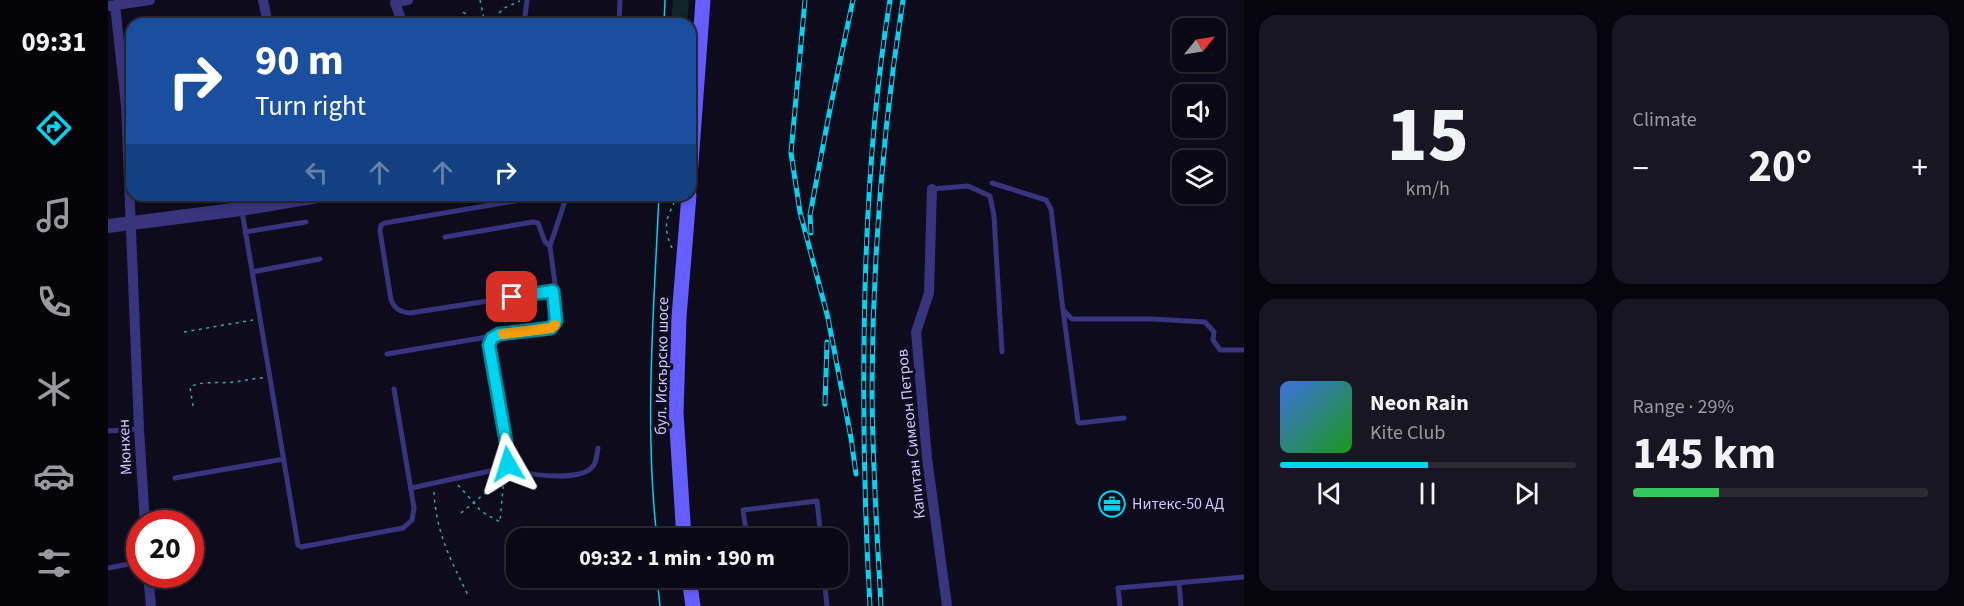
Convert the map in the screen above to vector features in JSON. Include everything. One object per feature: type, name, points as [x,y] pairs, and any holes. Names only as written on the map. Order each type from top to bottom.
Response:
[{"type":"main road","points":[[696,89],[704,0]]},
{"type":"main road","name":"бул. Искърско шосе","points":[[683,528],[676,413],[679,317],[689,201]]},
{"type":"main road","points":[[690,588],[693,606]]},
{"type":"street","points":[[112,5],[150,0]]},
{"type":"street","points":[[263,0],[266,18]]},
{"type":"street","points":[[401,18],[395,2],[408,0]]},
{"type":"street","name":"Мюнхен","points":[[112,5],[126,87]]},
{"type":"street","name":"Капитан Симеон Петров","points":[[932,189],[929,293],[916,332],[927,458],[946,606]]},
{"type":"street","name":"Мюнхен","points":[[130,201],[144,510]]},
{"type":"street","points":[[108,226],[288,201]]},
{"type":"street","points":[[149,588],[151,606]]},
{"type":"lane","points":[[525,18],[527,0]]},
{"type":"lane","points":[[619,18],[620,0]]},
{"type":"lane","points":[[992,183],[1046,200],[1051,209],[1078,422],[1124,418]]},
{"type":"lane","points":[[932,189],[968,186],[990,196],[994,216],[1002,352]]},
{"type":"lane","points":[[515,201],[381,225],[380,231],[393,306],[410,313],[553,291]]},
{"type":"lane","points":[[387,354],[553,327],[556,321],[553,291],[555,284],[550,246],[565,201]]},
{"type":"lane","points":[[241,209],[297,544],[301,547],[403,528],[408,525],[414,515],[394,389]]},
{"type":"lane","points":[[245,232],[306,222]]},
{"type":"lane","points":[[445,237],[533,222],[538,223],[545,242],[550,246]]},
{"type":"lane","points":[[252,273],[320,259]]},
{"type":"lane","points":[[1063,310],[1072,319],[1154,319],[1205,322],[1214,332],[1214,340],[1220,350],[1244,350]]},
{"type":"lane","points":[[411,488],[504,468],[508,464],[489,345],[495,336]]},
{"type":"lane","points":[[108,431],[139,429]]},
{"type":"lane","points":[[508,464],[518,471],[537,475],[570,476],[586,472],[593,466],[598,448]]},
{"type":"lane","points":[[175,478],[284,459]]},
{"type":"lane","points":[[746,528],[743,510],[817,501],[820,528]]},
{"type":"lane","points":[[108,568],[126,565]]},
{"type":"lane","points":[[1120,606],[1118,588],[1244,577]]},
{"type":"lane","points":[[1179,583],[1181,606]]},
{"type":"lane","points":[[825,588],[827,606]]},
{"type":"path","points":[[480,0],[484,18]]},
{"type":"path","points":[[495,18],[504,8],[527,0]]},
{"type":"path","points":[[463,12],[471,18]]},
{"type":"path","points":[[184,332],[260,319]]},
{"type":"path","points":[[193,406],[190,387],[194,385],[202,382],[217,383],[270,377]]},
{"type":"path","points":[[450,480],[461,487],[473,503],[482,512],[500,522],[504,475],[496,484],[473,503],[461,513]]},
{"type":"path","points":[[437,483],[434,491],[434,507],[444,547],[469,597]]},
{"type":"green space","points":[[673,0],[689,0],[688,18],[672,18]]},
{"type":"tram line","points":[[664,18],[665,0]]},
{"type":"tram line","points":[[656,528],[651,453],[651,410],[659,201]]},
{"type":"tram line","points":[[658,588],[660,606]]},
{"type":"railway","points":[[805,0],[791,153],[800,212],[828,318],[856,474]]},
{"type":"railway","points":[[811,233],[810,215],[853,0]]},
{"type":"railway","points":[[870,606],[864,445],[866,260],[870,173],[878,86],[890,0]]},
{"type":"railway","points":[[881,606],[872,412],[874,288],[880,192],[903,0]]},
{"type":"railway","points":[[825,404],[827,342]]},
{"type":"slow traffic","points":[[503,334],[551,328],[555,325]]},
{"type":"place","name":"Нитекс-50 АД","points":[[1112,504]]},
{"type":"route","points":[[508,464],[490,340],[499,334],[551,328],[556,321],[553,291],[512,297]]}]
